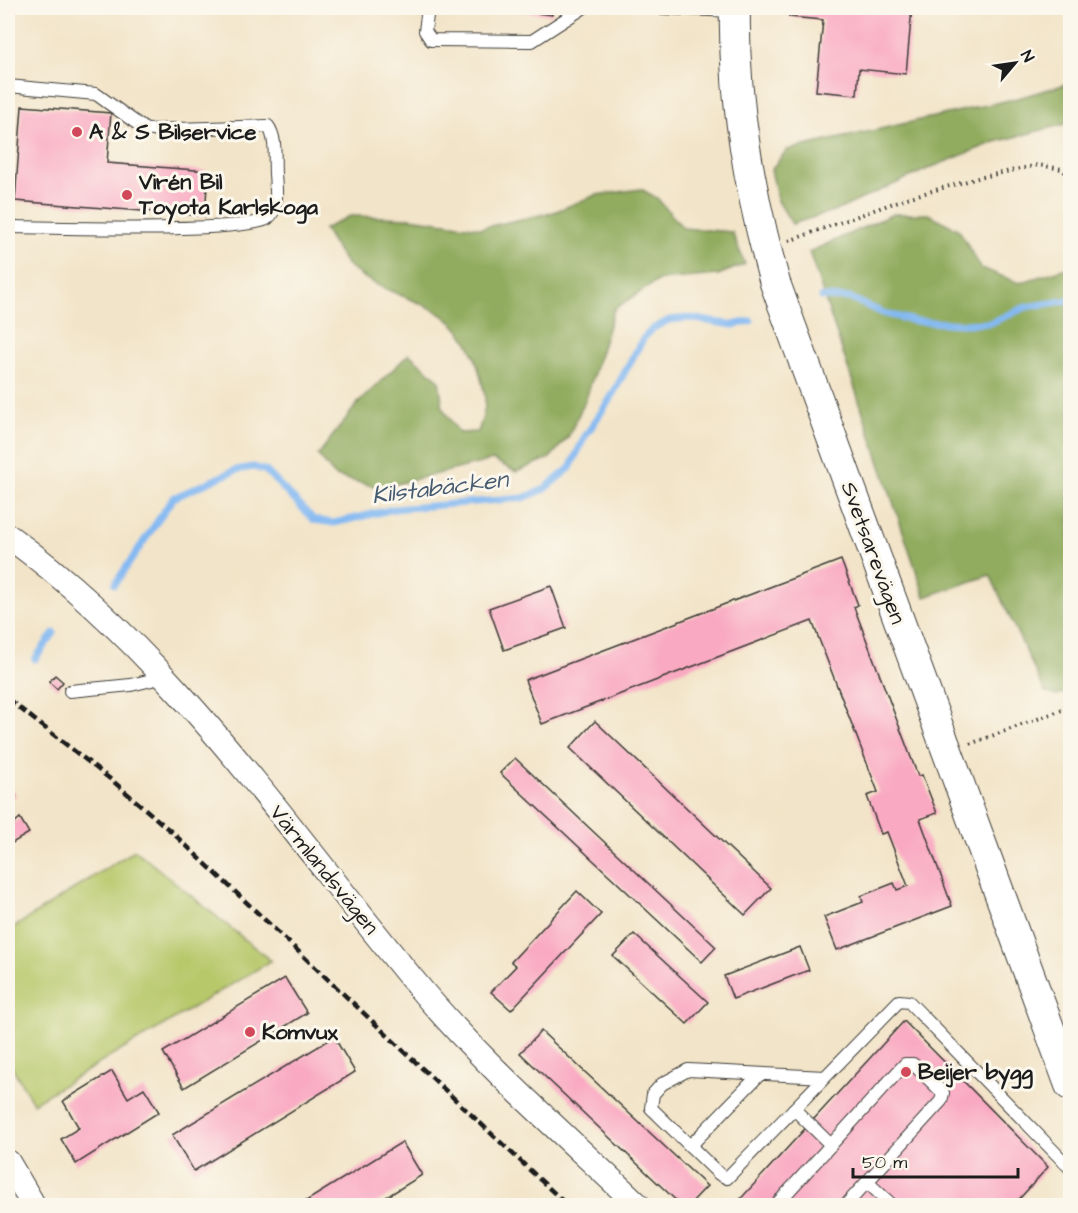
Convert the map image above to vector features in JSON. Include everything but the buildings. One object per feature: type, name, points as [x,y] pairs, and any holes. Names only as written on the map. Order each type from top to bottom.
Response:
[{"type":"street","name":"Svetsarevägen","points":[[735,9],[734,58],[738,114],[766,250],[791,332],[1071,1085]]},
{"type":"street","name":"Värmlandsvägen","points":[[8,536],[113,624],[164,677],[223,744],[414,982],[504,1077],[639,1206]]},
{"type":"street","points":[[8,1162],[28,1203]]},
{"type":"lane","points":[[428,8],[425,31],[432,39],[532,41],[583,8]]},
{"type":"lane","points":[[661,8],[735,9]]},
{"type":"lane","points":[[8,86],[96,94],[147,130],[268,126],[273,133],[276,187],[274,211],[266,220],[219,228],[8,227]]},
{"type":"lane","points":[[70,691],[131,685],[164,677]]},
{"type":"lane","points":[[825,1077],[688,1070],[662,1084],[653,1094],[651,1108],[718,1174],[727,1178],[899,1001],[909,1002],[1071,1168]]},
{"type":"lane","points":[[775,1206],[905,1064],[913,1064],[943,1093],[941,1101],[845,1206]]},
{"type":"lane","points":[[690,1146],[760,1074]]},
{"type":"lane","points":[[794,1109],[831,1145]]},
{"type":"lane","points":[[867,1182],[893,1206]]},
{"type":"path","points":[[766,250],[907,198],[978,178],[1038,165],[1062,169],[1071,177]]},
{"type":"path","points":[[947,753],[1071,707]]},
{"type":"green space","points":[[1070,83],[1070,123],[995,142],[932,167],[842,208],[792,224],[778,201],[771,170],[787,150],[1018,98]]},
{"type":"green space","points":[[641,189],[657,198],[683,228],[732,232],[745,264],[718,275],[659,280],[614,309],[586,399],[568,437],[550,458],[516,472],[493,460],[380,488],[335,476],[318,455],[358,403],[409,354],[439,380],[443,409],[459,433],[478,432],[485,402],[484,389],[470,346],[457,328],[442,315],[387,290],[350,267],[324,229],[350,216],[410,218],[481,228],[554,212],[596,195]]},
{"type":"green space","points":[[893,214],[929,214],[959,230],[981,268],[1019,283],[1070,267],[1070,690],[1057,696],[1045,692],[990,575],[925,597],[809,252]]},
{"type":"green space","points":[[135,850],[271,961],[33,1103],[8,1060],[8,931]]},
{"type":"waterway","name":"Kilstabäcken","points":[[822,297],[850,298],[883,313],[914,321],[963,324],[990,323],[1026,307],[1070,300]]},
{"type":"waterway","name":"Kilstabäcken","points":[[115,584],[173,498],[236,470],[254,467],[266,471],[314,520],[334,523],[394,509],[523,498],[543,490],[570,468],[584,438],[610,399],[643,339],[652,329],[669,320],[689,318],[733,325],[751,321]]},
{"type":"waterway","name":"Kilstabäcken","points":[[35,659],[54,633]]},
{"type":"railway","points":[[8,699],[114,782],[174,834],[568,1206]]},
{"type":"place","name":"A & S Bilservice","points":[[77,132]]},
{"type":"place","name":"Virén Bil Toyota Karlskoga","points":[[127,195]]},
{"type":"place","name":"Komvux","points":[[250,1032]]},
{"type":"place","name":"Beijer bygg","points":[[906,1072]]}]
